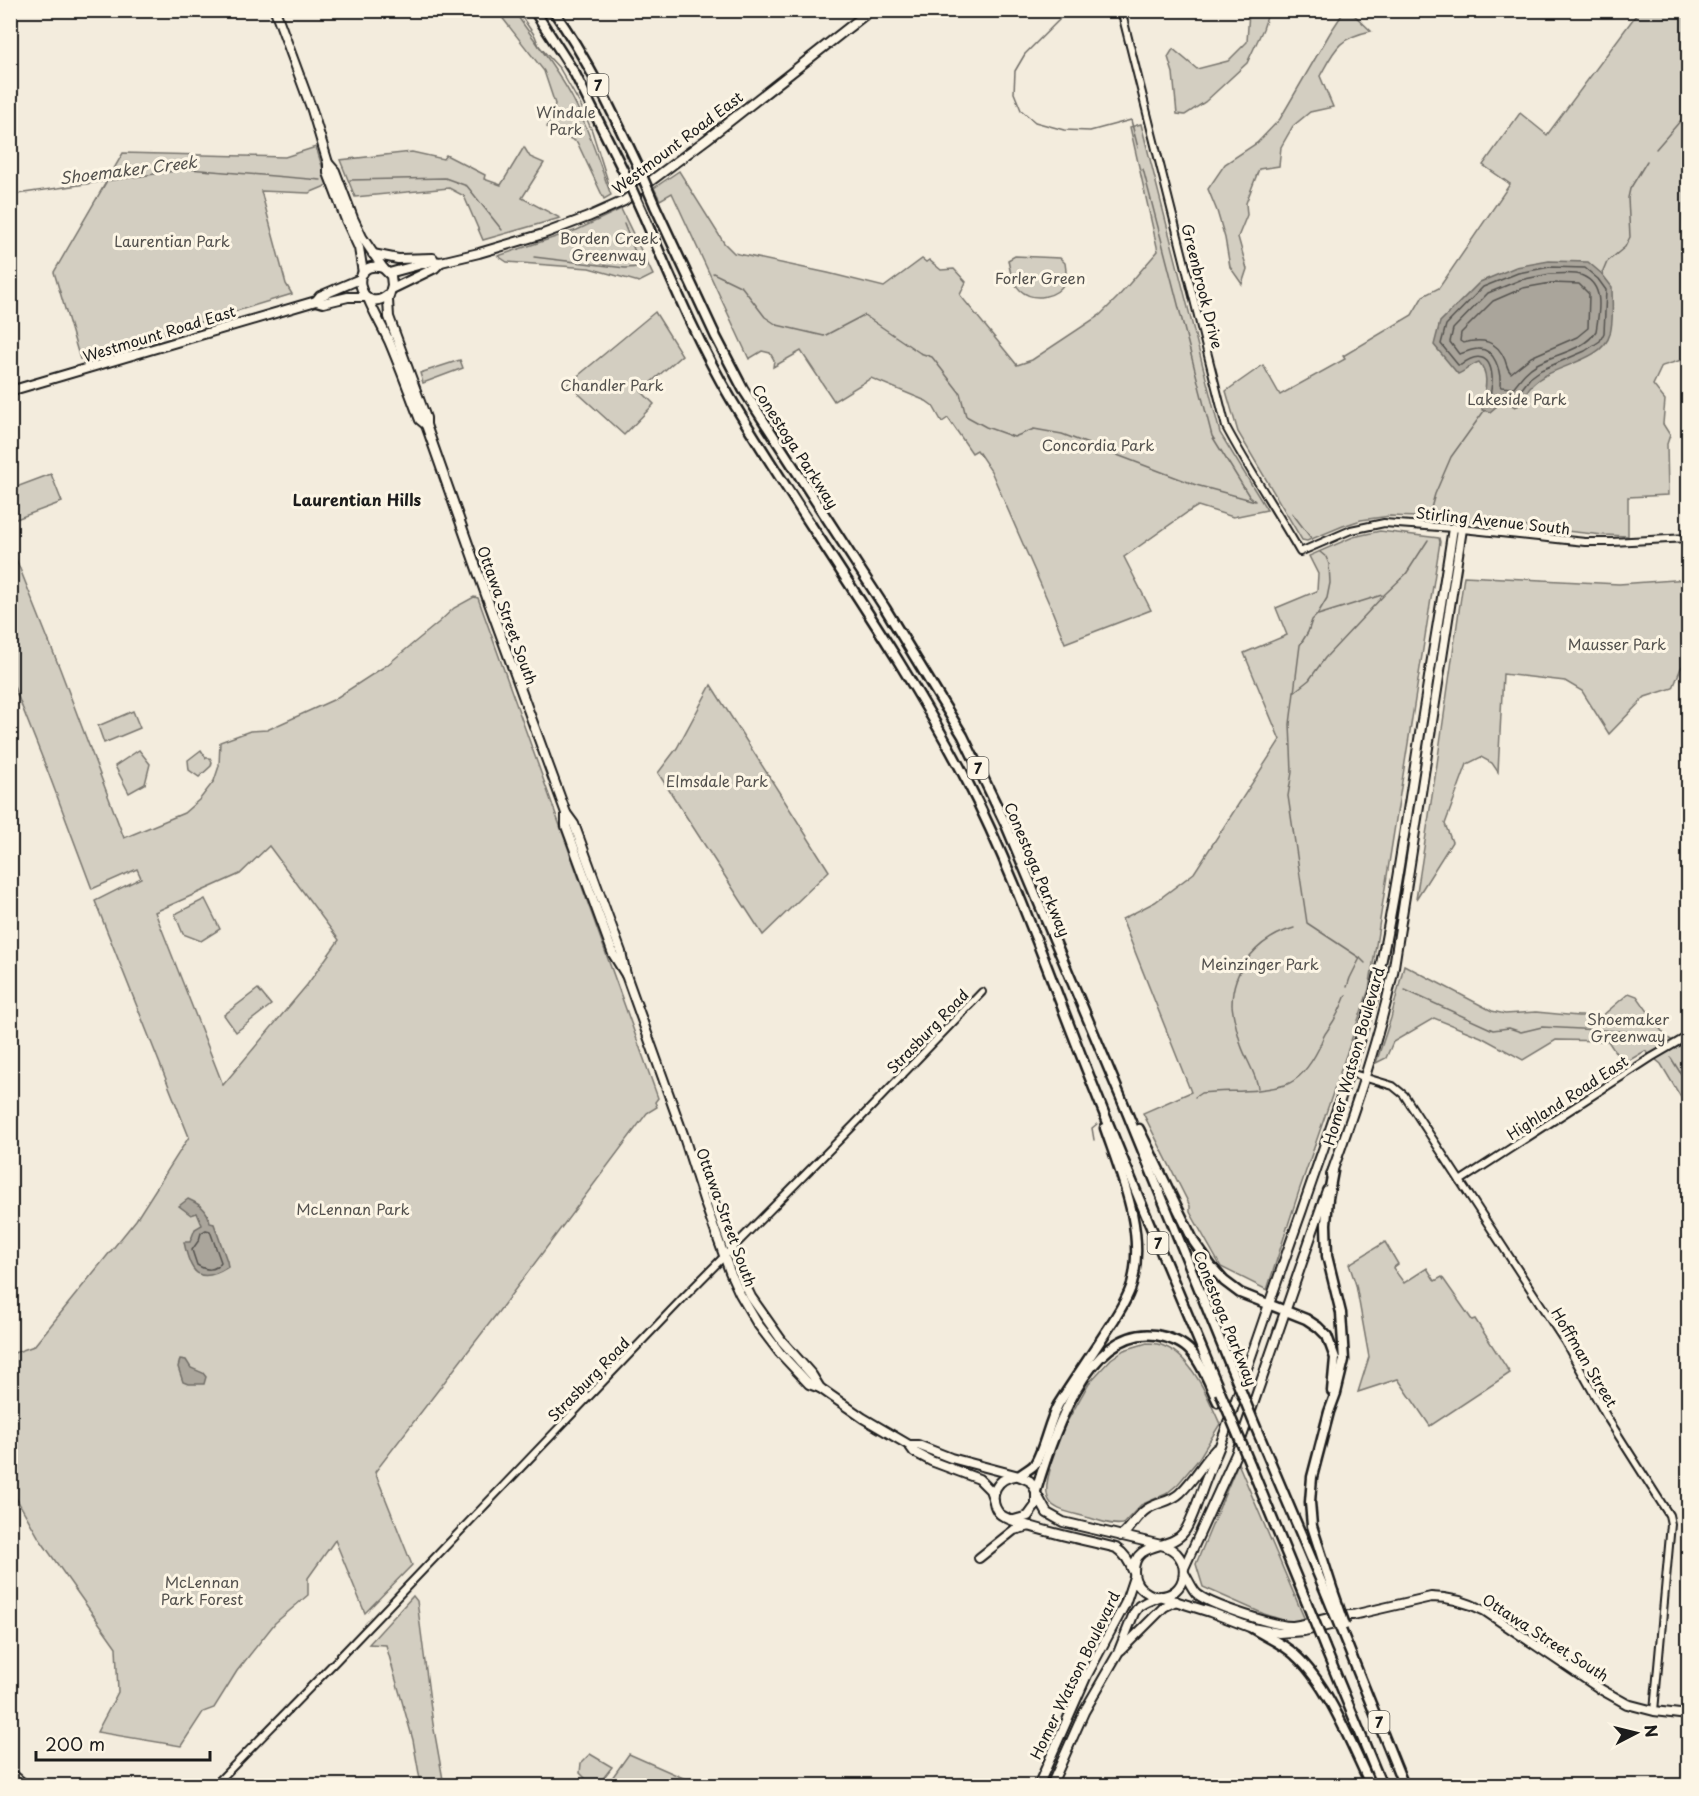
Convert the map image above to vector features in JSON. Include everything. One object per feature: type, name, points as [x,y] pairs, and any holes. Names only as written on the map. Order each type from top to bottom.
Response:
[{"type":"highway","name":"Conestoga Parkway","points":[[534,10],[575,74],[624,172],[701,342],[729,396],[933,718],[968,783],[1020,900],[1096,1093],[1382,1785]]},
{"type":"highway","name":"Conestoga Parkway","points":[[553,10],[605,96],[716,337],[743,390],[885,608],[963,736],[1006,825],[1259,1435],[1329,1592],[1404,1785]]},
{"type":"highway","points":[[1017,1476],[1034,1464],[1038,1458],[1057,1408],[1117,1314],[1132,1285],[1136,1254],[1135,1234],[1126,1189],[1100,1114],[1096,1093]]},
{"type":"highway","points":[[1124,1105],[1135,1119],[1194,1242],[1224,1281],[1240,1293],[1270,1300],[1284,1311],[1306,1319],[1327,1336],[1335,1358],[1329,1412]]},
{"type":"highway","points":[[1329,1592],[1312,1526],[1310,1502],[1312,1478],[1344,1360],[1341,1313],[1327,1256],[1326,1216],[1333,1171]]},
{"type":"highway","points":[[1037,1493],[1048,1450],[1071,1399],[1092,1368],[1116,1344],[1142,1336],[1166,1337],[1192,1353],[1230,1425],[1238,1434]]},
{"type":"highway","points":[[1252,1628],[1289,1650],[1306,1666],[1327,1698],[1371,1785]]},
{"type":"main road","points":[[275,10],[312,110],[328,163],[328,173],[359,248],[359,277],[362,292],[368,297],[420,420],[426,426]]},
{"type":"main road","name":"Westmount Road East","points":[[445,261],[543,234],[624,201],[871,10]]},
{"type":"main road","points":[[328,163],[336,171],[353,218],[392,280],[388,300],[389,317],[426,418],[426,426]]},
{"type":"main road","points":[[359,248],[357,273],[359,277]]},
{"type":"main road","points":[[374,254],[398,259],[438,258],[445,261]]},
{"type":"main road","points":[[433,261],[445,261],[377,300],[368,297],[348,297],[323,303],[316,300],[371,268],[386,271],[433,261]]},
{"type":"main road","name":"Westmount Road East","points":[[10,391],[316,300]]},
{"type":"main road","name":"Ottawa Street South","points":[[426,426],[566,813],[566,826],[613,954],[626,975],[705,1203],[740,1294],[757,1323],[808,1384],[820,1388],[863,1418],[909,1445],[914,1452],[979,1479],[990,1490],[994,1501]]},
{"type":"main road","name":"Homer Watson Boulevard","points":[[1161,1545],[1172,1541],[1185,1531],[1219,1446],[1350,1073],[1373,996],[1381,964],[1406,819],[1453,528]]},
{"type":"main road","name":"Homer Watson Boulevard","points":[[1184,1571],[1236,1454],[1333,1171],[1384,1011],[1393,973],[1462,528]]},
{"type":"main road","name":"Ottawa Street South","points":[[682,1134],[707,1183],[736,1266],[751,1297],[782,1341],[812,1375],[820,1388]]},
{"type":"main road","name":"Ottawa Street South","points":[[909,1445],[918,1445],[951,1458],[1017,1476]]},
{"type":"main road","points":[[1121,1536],[1147,1509],[1166,1502],[1178,1494],[1197,1475],[1219,1446]]},
{"type":"main road","points":[[1017,1476],[1030,1481],[1037,1493],[1047,1513],[1063,1522],[1174,1550],[1183,1562],[1184,1571],[1179,1586],[1168,1595],[1149,1594],[1137,1583],[1129,1560],[1123,1552],[1116,1548],[1013,1520],[997,1510],[994,1501],[996,1487],[1006,1478],[1017,1476]]},
{"type":"main road","points":[[1013,1520],[1024,1518],[1031,1513],[1036,1505],[1037,1493]]},
{"type":"main road","points":[[979,1558],[1014,1530],[1032,1526]]},
{"type":"main road","points":[[1134,1574],[1136,1562],[1141,1553],[1150,1547],[1161,1545]]},
{"type":"main road","name":"Ottawa Street South","points":[[1184,1571],[1197,1594],[1205,1599],[1280,1625],[1302,1625],[1431,1597],[1466,1602],[1485,1611],[1602,1690],[1627,1704],[1654,1712],[1689,1715]]},
{"type":"main road","name":"Homer Watson Boulevard","points":[[1038,1785],[1087,1675],[1125,1604],[1134,1574]]},
{"type":"main road","name":"Ottawa Street South","points":[[1161,1596],[1252,1628],[1279,1633],[1291,1633],[1346,1621],[1353,1615]]},
{"type":"main road","name":"Homer Watson Boulevard","points":[[1051,1785],[1084,1712],[1118,1653],[1134,1613],[1139,1606],[1161,1596]]},
{"type":"main road","points":[[1118,1653],[1164,1607],[1176,1601]]},
{"type":"street","name":"Greenbrook Drive","points":[[1121,10],[1226,427],[1300,552]]},
{"type":"street","name":"Stirling Avenue South","points":[[1300,552],[1351,530],[1373,525],[1401,524],[1462,528],[1585,542],[1689,538]]},
{"type":"street","name":"Strasburg Road","points":[[214,1785],[982,992]]},
{"type":"street","name":"Highland Road East","points":[[1460,1181],[1652,1057],[1689,1036]]},
{"type":"street","name":"Hoffman Street","points":[[1350,1073],[1393,1086],[1404,1095],[1564,1342],[1608,1419],[1671,1520],[1654,1712]]},
{"type":"street","points":[[10,1771],[28,1785]]},
{"type":"green space","points":[[1345,10],[1350,11],[1371,31],[1344,41],[1334,52],[1320,76],[1333,107],[1310,112],[1293,126],[1281,147],[1279,166],[1259,169],[1246,203],[1247,215],[1238,237],[1247,269],[1242,284],[1230,267],[1225,238],[1208,189],[1225,164],[1257,143],[1280,119]]},
{"type":"green space","name":"Windale Park","points":[[497,11],[514,11],[560,76],[584,122],[611,195],[604,199],[577,142],[547,127],[555,104],[544,71]]},
{"type":"green space","points":[[1249,11],[1269,11],[1247,63],[1205,102],[1185,115],[1177,114],[1173,73],[1168,57],[1173,49],[1197,69],[1228,61],[1247,42]]},
{"type":"green space","name":"Lakeside Park","points":[[1639,11],[1688,11],[1688,358],[1662,366],[1653,385],[1665,400],[1663,424],[1670,435],[1667,444],[1668,495],[1628,497],[1628,536],[1444,518],[1390,516],[1361,520],[1307,541],[1302,540],[1238,432],[1226,391],[1263,365],[1280,395],[1345,359],[1343,356],[1412,315],[1423,296],[1439,288],[1510,184],[1483,165],[1520,113],[1547,135]]},
{"type":"green space","name":"Concordia Park","points":[[1141,124],[1220,433],[1267,510],[1233,517],[1198,506],[1188,512],[1124,557],[1151,610],[1065,643],[991,471],[977,450],[972,453],[948,418],[942,422],[933,406],[926,401],[871,378],[834,401],[801,351],[773,367],[774,360],[770,353],[762,351],[749,359],[672,193],[660,200],[654,188],[679,171],[724,243],[734,253],[884,287],[922,259],[926,262],[929,260],[941,270],[954,269],[966,282],[960,295],[1017,365],[1032,360],[1100,315],[1158,251],[1130,127]]},
{"type":"green space","name":"Laurentian Park","points":[[316,147],[328,185],[309,193],[261,191],[286,284],[292,294],[80,359],[54,272],[123,153],[285,157]]},
{"type":"green space","name":"Borden Creek Greenway","points":[[524,147],[530,157],[544,163],[522,198],[560,218],[483,240],[464,196],[449,188],[355,197],[340,160],[412,152],[443,159],[446,155],[485,175],[484,179],[501,185]]},
{"type":"green space","name":"Borden Creek Greenway","points":[[621,209],[653,275],[639,282],[589,268],[507,262],[498,256],[577,230]]},
{"type":"green space","name":"Forler Green","points":[[1015,256],[1060,258],[1065,263],[1065,282],[1051,295],[1038,297],[1025,294],[1013,280],[1008,260]]},
{"type":"green space","name":"Chandler Park","points":[[655,312],[682,355],[641,391],[654,404],[624,435],[568,384]]},
{"type":"green space","points":[[460,360],[463,368],[423,383],[420,373]]},
{"type":"green space","points":[[51,474],[62,502],[11,521],[11,489]]},
{"type":"green space","name":"Meinzinger Park","points":[[1380,531],[1439,538],[1440,542],[1369,989],[1267,1290],[1221,1267],[1190,1212],[1190,1206],[1143,1113],[1191,1092],[1122,919],[1155,902],[1194,873],[1280,740],[1244,653],[1287,635],[1276,608],[1317,591],[1318,574],[1309,556],[1353,537]]},
{"type":"green space","name":"McLennan Park","points":[[10,544],[124,838],[184,813],[200,799],[214,781],[219,766],[220,742],[250,731],[267,730],[333,700],[387,665],[454,608],[474,597],[478,598],[658,1098],[655,1102],[657,1107],[647,1113],[375,1472],[412,1565],[365,1613],[335,1540],[308,1578],[308,1595],[275,1623],[237,1671],[214,1708],[203,1712],[181,1746],[97,1732],[118,1692],[116,1647],[39,1538],[11,1489],[11,1354],[34,1346],[136,1220],[189,1137],[95,901],[141,878],[137,869],[92,889],[11,679]],"holes":[[[269,846],[339,940],[307,985],[223,1085],[155,912],[240,874]]]},
{"type":"green space","name":"Mausser Park","points":[[1464,576],[1619,584],[1688,579],[1688,659],[1681,668],[1673,688],[1645,697],[1609,734],[1582,691],[1565,681],[1503,674],[1498,772],[1492,763],[1481,757],[1467,764],[1445,824],[1452,842],[1416,899],[1437,764]]},
{"type":"green space","name":"Elmsdale Park","points":[[711,685],[829,871],[763,935],[658,773],[677,748]]},
{"type":"green space","points":[[133,711],[140,728],[104,743],[98,726]]},
{"type":"green space","points":[[139,750],[150,764],[145,784],[129,793],[115,766]]},
{"type":"green space","points":[[201,750],[212,762],[211,766],[199,777],[189,770],[188,760]]},
{"type":"green space","points":[[205,899],[220,929],[201,941],[183,934],[175,914]]},
{"type":"green space","name":"Shoemaker Greenway","points":[[1404,965],[1492,1011],[1505,1014],[1536,1012],[1602,1016],[1629,993],[1637,996],[1666,1037],[1688,1050],[1688,1109],[1661,1064],[1645,1051],[1623,1064],[1608,1041],[1556,1040],[1523,1060],[1481,1037],[1434,1018],[1393,1042],[1386,1058],[1376,1063],[1391,1018]]},
{"type":"green space","points":[[258,989],[271,1005],[236,1032],[224,1015]]},
{"type":"green space","points":[[1385,1242],[1398,1264],[1393,1268],[1404,1283],[1427,1268],[1435,1281],[1442,1277],[1472,1320],[1475,1319],[1510,1373],[1430,1426],[1398,1379],[1358,1392],[1369,1357],[1356,1285],[1349,1264]]},
{"type":"green space","points":[[1147,1343],[1166,1347],[1184,1360],[1199,1380],[1220,1424],[1198,1460],[1178,1484],[1166,1494],[1141,1505],[1123,1524],[1106,1523],[1061,1510],[1049,1501],[1047,1494],[1050,1470],[1047,1467],[1059,1436],[1089,1383],[1111,1359],[1124,1350]]},
{"type":"green space","points":[[1238,1463],[1305,1620],[1289,1622],[1264,1614],[1203,1587],[1196,1564]]},
{"type":"green space","points":[[413,1596],[417,1601],[433,1724],[444,1785],[421,1785],[413,1740],[386,1645],[369,1644]]},
{"type":"green space","points":[[590,1754],[612,1767],[601,1781],[590,1783],[580,1773],[581,1763]]},
{"type":"green space","points":[[629,1754],[699,1785],[607,1785]]},
{"type":"water","points":[[1549,261],[1588,262],[1602,274],[1612,287],[1610,334],[1598,351],[1552,372],[1533,384],[1522,404],[1515,407],[1504,400],[1490,412],[1482,410],[1486,384],[1483,367],[1479,362],[1458,374],[1434,345],[1440,322],[1480,282],[1516,267]]},
{"type":"water","points":[[188,1199],[202,1208],[210,1223],[214,1224],[228,1267],[218,1273],[202,1275],[197,1273],[189,1261],[184,1242],[190,1242],[195,1229],[202,1225],[197,1213],[191,1215],[179,1206]]},
{"type":"water","points":[[180,1359],[186,1360],[191,1368],[203,1373],[206,1377],[204,1384],[183,1382],[178,1367]]},
{"type":"waterway","name":"Shoemaker Creek","points":[[517,10],[535,36],[539,46],[560,69],[581,106],[592,131],[610,188]]},
{"type":"waterway","points":[[1063,10],[1059,20],[1025,54],[1015,71],[1014,93],[1021,110],[1035,122],[1064,130],[1090,131],[1131,120],[1138,148]]},
{"type":"waterway","name":"Shoemaker Creek","points":[[1656,149],[1688,112]]},
{"type":"waterway","name":"Shoemaker Creek","points":[[1602,274],[1607,262],[1625,247],[1630,237],[1628,198],[1630,189],[1647,161]]},
{"type":"waterway","name":"Shoemaker Creek","points":[[10,195],[189,169],[321,180]]},
{"type":"waterway","points":[[1143,169],[1212,436],[1249,496],[1254,500]]},
{"type":"waterway","name":"Shoemaker Creek","points":[[350,180],[445,178],[467,186],[502,230]]},
{"type":"waterway","name":"Shoemaker Creek","points":[[534,257],[625,268],[641,267],[624,224]]},
{"type":"waterway","name":"Shoemaker Creek","points":[[713,273],[742,287],[765,317],[777,325],[824,336],[864,315],[920,353],[932,357],[960,393],[966,416],[986,427],[1014,437],[1034,429],[1062,434],[1196,485],[1255,501]]},
{"type":"waterway","points":[[1429,515],[1435,494],[1451,457],[1484,411]]},
{"type":"waterway","name":"Shoemaker Creek","points":[[1292,513],[1311,538]]},
{"type":"waterway","points":[[1294,692],[1309,680],[1325,658],[1406,574],[1428,540]]},
{"type":"waterway","name":"Shoemaker Creek","points":[[1320,552],[1329,564],[1330,583],[1327,598],[1312,620],[1300,645],[1290,724],[1292,772],[1288,796],[1307,923],[1365,963]]},
{"type":"waterway","points":[[1318,615],[1382,595]]},
{"type":"waterway","points":[[1258,1088],[1241,1045],[1232,1005],[1233,991],[1242,967],[1250,956],[1270,939],[1294,928]]},
{"type":"waterway","points":[[1347,987],[1360,958]]},
{"type":"waterway","name":"Shoemaker Creek","points":[[1405,990],[1493,1030],[1509,1028],[1521,1032],[1542,1027],[1637,1032],[1650,1034],[1656,1042]]},
{"type":"waterway","points":[[1195,1097],[1201,1093],[1275,1088],[1296,1079],[1313,1059],[1346,995]]},
{"type":"waterway","name":"Shoemaker Creek","points":[[1671,1058],[1688,1085]]},
{"type":"waterway","points":[[1094,1140],[1092,1128],[1097,1124]]},
{"type":"district","name":"Laurentian Hills","points":[[357,499]]},
{"type":"park label","name":"McLennan Park Forest","points":[[202,1590]]}]
